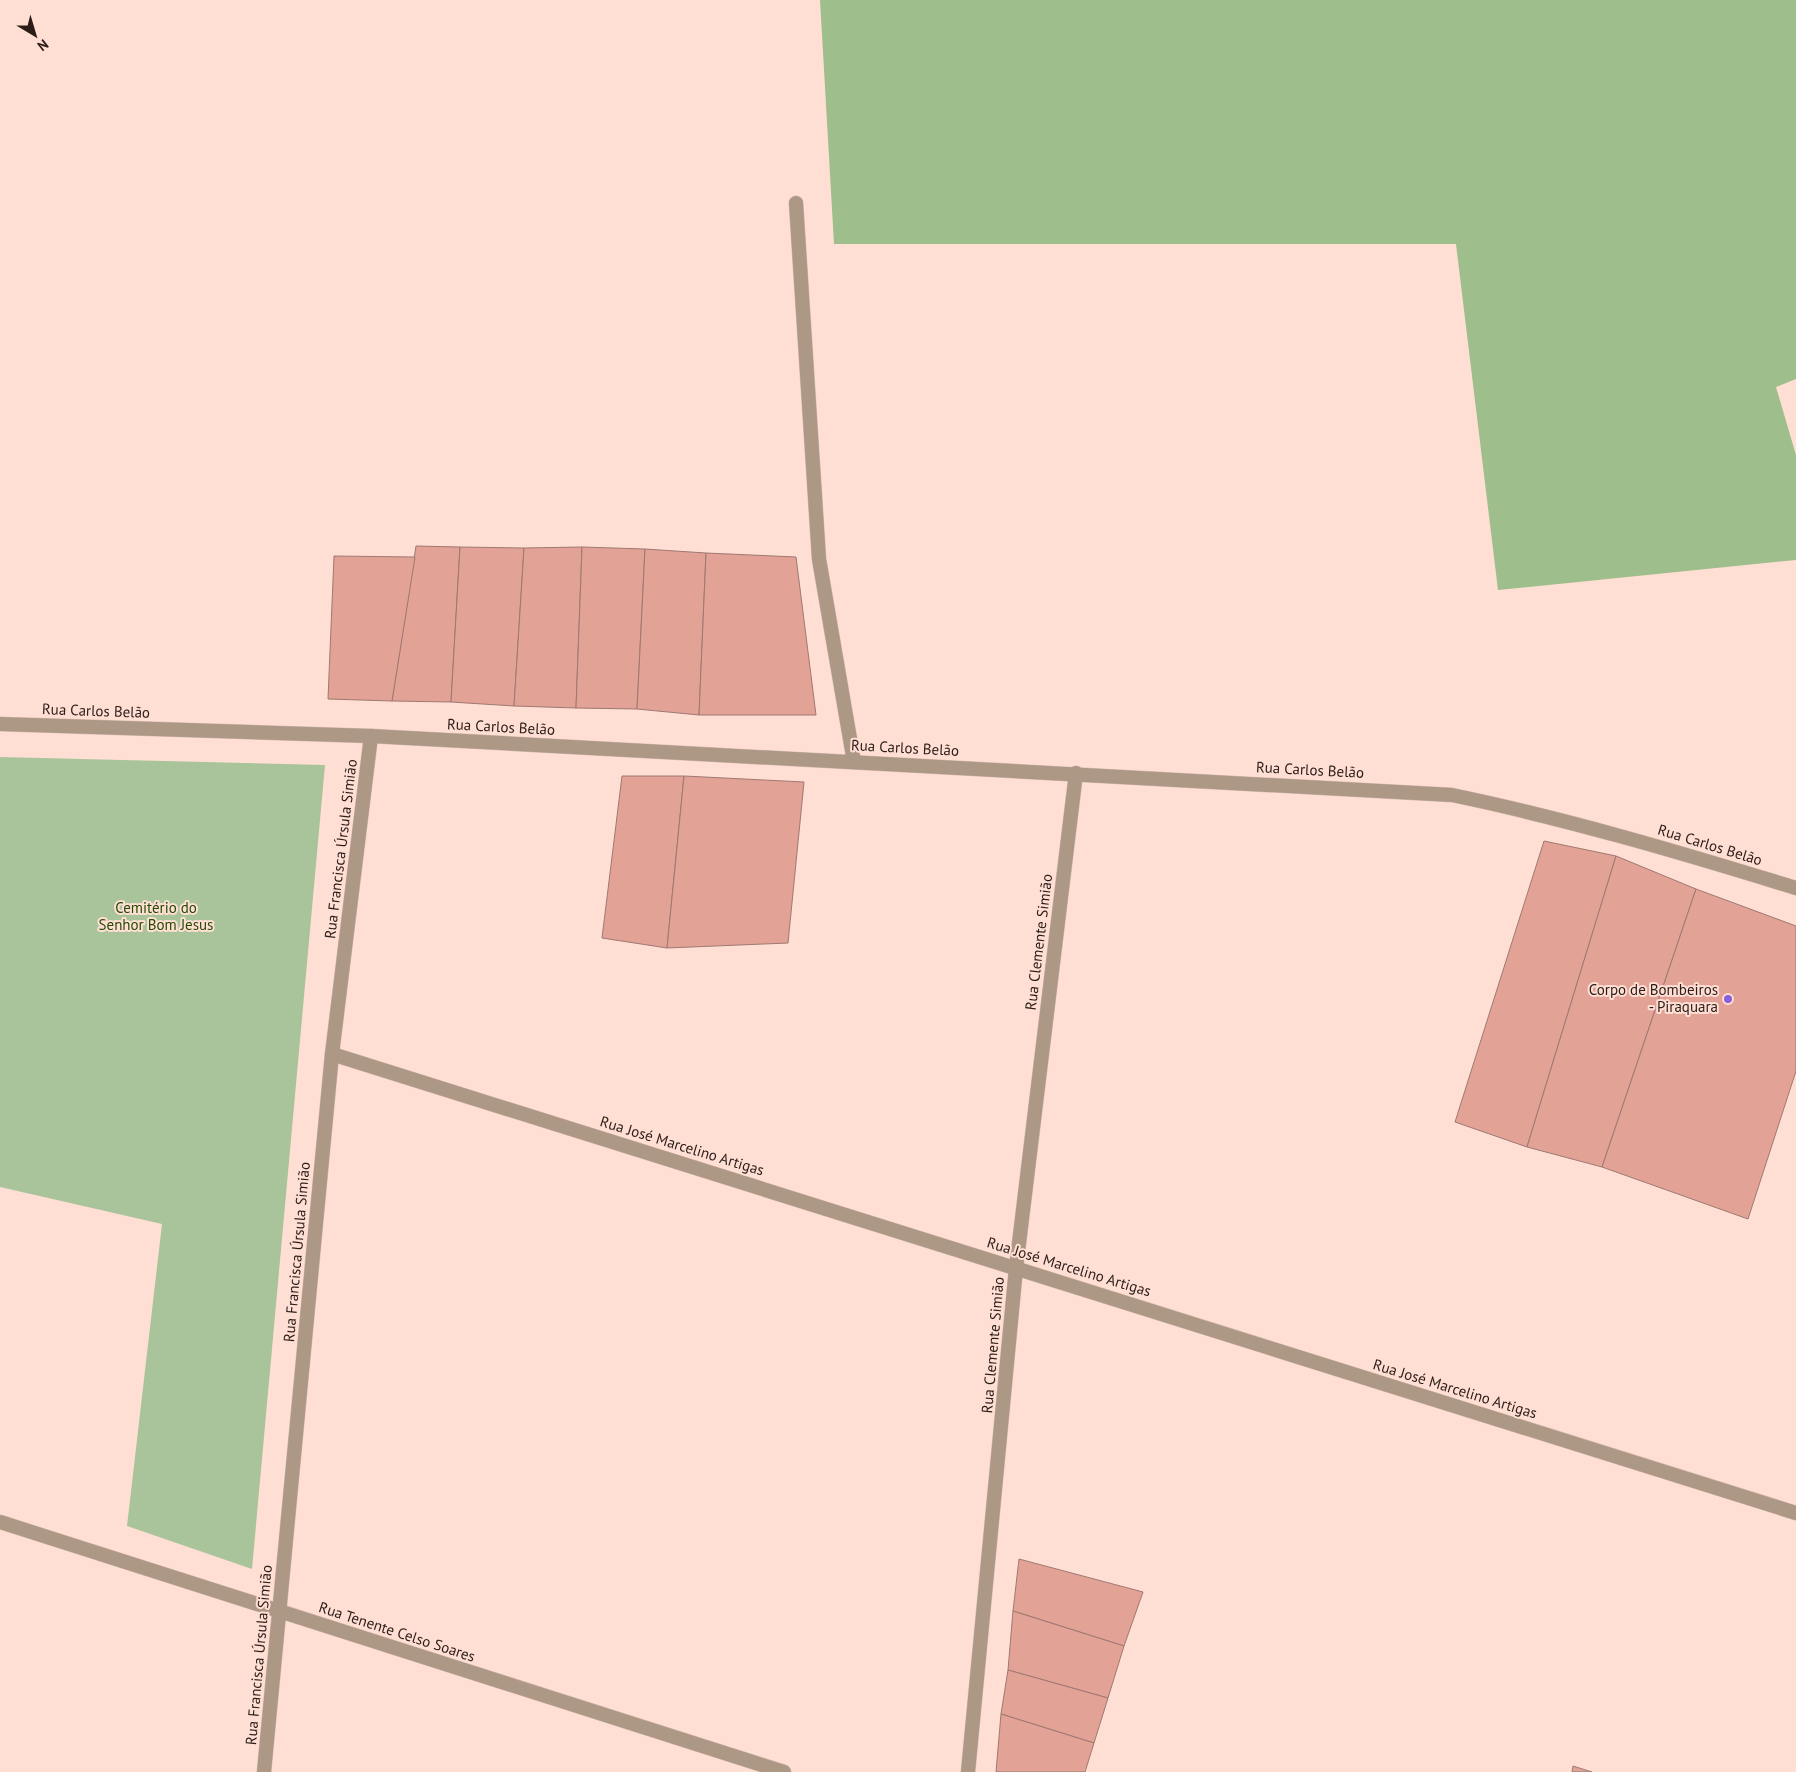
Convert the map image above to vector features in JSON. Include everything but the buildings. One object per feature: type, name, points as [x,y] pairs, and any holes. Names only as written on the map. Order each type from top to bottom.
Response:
[{"type":"street","points":[[796,203],[819,560],[854,762]]},
{"type":"street","name":"Rua Carlos Belão","points":[[0,724],[371,736],[1452,795],[1516,808],[1655,845],[1796,888]]},
{"type":"street","name":"Rua Francisca Úrsula Simião","points":[[264,1772],[332,1054],[371,736]]},
{"type":"street","name":"Rua Clemente Simião","points":[[968,1772],[1016,1268],[1076,773]]},
{"type":"street","name":"Rua José Marcelino Artigas","points":[[332,1054],[1796,1513]]},
{"type":"street","name":"Rua Tenente Celso Soares","points":[[0,1522],[784,1772]]},
{"type":"green space","points":[[820,0],[1796,0],[1796,379],[1776,387],[1796,455],[1796,560],[1498,590],[1456,244],[834,244]]},
{"type":"green space","name":"Cemitério do Senhor Bom Jesus","points":[[0,757],[325,765],[252,1569],[127,1526],[162,1224],[0,1187]]},
{"type":"place","name":"Corpo de Bombeiros - Piraquara","points":[[1728,999]]}]
